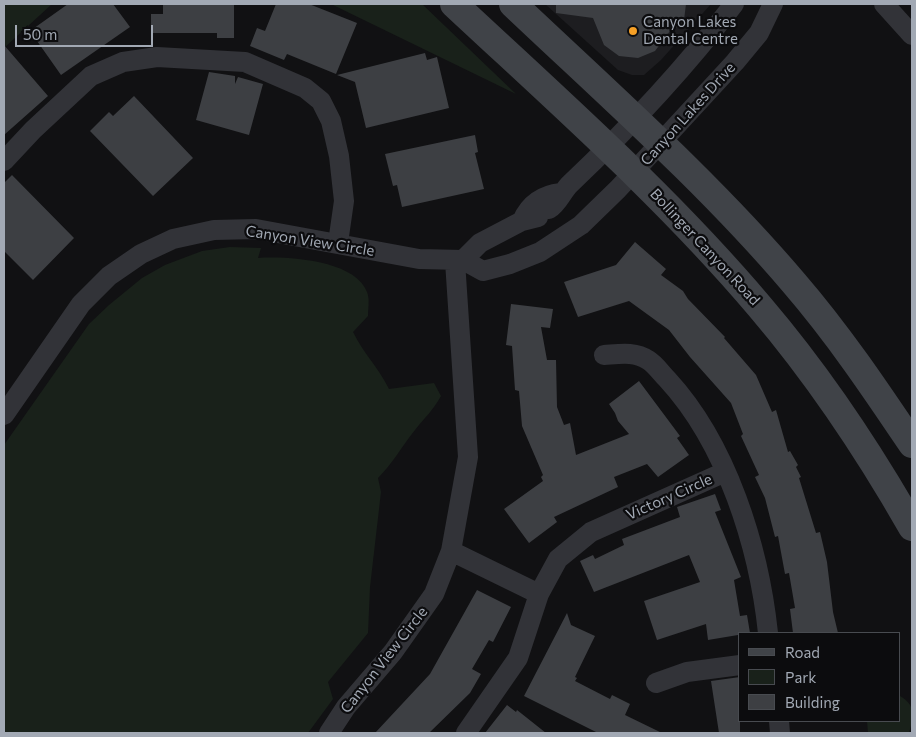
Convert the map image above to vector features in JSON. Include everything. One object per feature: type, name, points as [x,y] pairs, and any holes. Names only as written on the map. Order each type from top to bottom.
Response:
[{"type":"main road","name":"Bollinger Canyon Road","points":[[454,4],[634,172],[692,231],[761,308],[825,392],[880,472],[912,527]]},
{"type":"main road","points":[[512,4],[634,118],[722,205],[794,283],[862,369],[912,444]]},
{"type":"street","points":[[459,260],[480,244],[556,206],[561,193],[608,148],[713,32],[734,4]]},
{"type":"street","name":"Canyon Lakes Drive","points":[[634,172],[747,48],[759,33],[773,4]]},
{"type":"street","points":[[884,4],[912,35]]},
{"type":"street","points":[[4,161],[33,130],[91,76],[123,62],[157,57],[244,62],[305,88],[321,101],[331,121],[339,156],[344,200],[338,243]]},
{"type":"street","name":"Canyon View Circle","points":[[5,411],[81,304],[109,276],[141,254],[173,239],[214,230],[256,230],[338,243],[419,259],[459,260],[483,271],[510,264],[540,252],[581,225],[634,172]]},
{"type":"street","points":[[536,216],[529,206],[547,195],[561,193]]},
{"type":"street","name":"Canyon View Circle","points":[[329,733],[346,707],[393,652],[434,594],[451,551],[468,457],[459,260]]},
{"type":"street","points":[[604,355],[632,354],[649,360],[678,391],[705,429],[725,472]]},
{"type":"street","name":"Victory Circle","points":[[466,733],[518,658],[539,594],[558,559],[591,532],[725,472],[748,531],[764,591],[768,632]]},
{"type":"street","points":[[451,551],[539,594]]},
{"type":"street","points":[[656,683],[686,672],[738,665]]},
{"type":"shaded area","name":"Canyon Lakes Dental Centre","points":[[545,4],[711,4],[661,60],[644,75],[632,75],[618,70]]},
{"type":"green space","points":[[4,4],[52,4],[4,48]]},
{"type":"green space","points":[[331,4],[422,4],[516,94]]},
{"type":"green space","points":[[230,247],[261,248],[258,258],[302,259],[319,262],[349,273],[360,281],[367,292],[369,301],[368,316],[353,332],[389,389],[434,383],[441,396],[378,478],[381,492],[370,587],[368,633],[328,682],[333,699],[308,733],[4,733],[4,445],[89,324],[109,305],[142,278],[165,265],[202,251]]},
{"type":"green space","points":[[901,697],[909,703],[913,717],[909,733],[868,733],[867,722],[901,722]]},
{"type":"building","points":[[68,4],[113,4],[130,27],[61,75],[30,31]]},
{"type":"building","points":[[163,4],[234,4],[234,38],[217,38],[217,33],[151,33],[151,14],[163,14]]},
{"type":"building","points":[[276,4],[309,4],[357,23],[336,74],[287,54],[284,60],[250,46],[257,28],[265,31]]},
{"type":"building","name":"Canyon Lakes Dental Centre","points":[[556,4],[686,4],[683,28],[673,27],[655,51],[638,58],[619,56],[604,45],[593,18],[556,13]]},
{"type":"building","points":[[4,45],[48,96],[4,135]]},
{"type":"building","points":[[425,53],[427,60],[437,57],[449,108],[366,128],[355,82],[337,75]]},
{"type":"building","points":[[209,72],[235,76],[235,84],[238,77],[263,84],[249,135],[196,120]]},
{"type":"building","points":[[134,96],[193,158],[153,196],[90,131],[109,112],[113,116]]},
{"type":"building","points":[[475,135],[478,152],[475,153],[484,189],[402,207],[397,185],[393,186],[385,154]]},
{"type":"building","points":[[12,175],[74,238],[33,280],[4,251],[4,183]]},
{"type":"building","points":[[635,242],[666,269],[661,275],[683,291],[688,299],[725,337],[756,375],[772,412],[776,410],[788,452],[790,451],[798,465],[796,467],[801,477],[799,478],[816,533],[820,532],[827,562],[833,612],[838,632],[793,632],[790,609],[795,608],[789,573],[785,574],[778,536],[775,537],[765,498],[755,477],[759,475],[741,436],[743,434],[731,403],[669,330],[629,301],[578,317],[564,282],[616,265]]},
{"type":"building","points":[[511,304],[553,309],[550,328],[541,327],[547,360],[556,360],[557,407],[564,425],[570,423],[576,455],[629,434],[618,421],[609,404],[639,381],[680,436],[677,438],[689,455],[658,477],[647,464],[614,477],[618,487],[554,517],[557,522],[529,543],[504,509],[543,481],[541,477],[543,475],[522,426],[519,391],[515,390],[512,346],[506,345]]},
{"type":"building","points":[[715,494],[721,510],[715,512],[741,577],[734,580],[740,616],[747,615],[750,632],[738,632],[738,635],[708,640],[706,624],[657,640],[644,601],[700,582],[689,555],[594,592],[580,561],[593,555],[595,559],[624,545],[622,539],[680,517],[677,507]]},
{"type":"building","points":[[477,590],[511,607],[493,642],[489,640],[472,669],[481,674],[470,693],[429,733],[375,733],[430,674]]},
{"type":"building","points":[[567,613],[571,625],[595,636],[575,677],[577,678],[575,681],[610,699],[612,695],[630,704],[625,715],[662,733],[598,733],[524,696]]},
{"type":"building","points":[[738,677],[738,722],[740,722],[740,733],[719,733],[711,681]]},
{"type":"building","points":[[507,705],[516,712],[517,710],[546,733],[485,733]]},
{"type":"place","name":"Canyon Lakes Dental Centre","points":[[633,31]]}]
